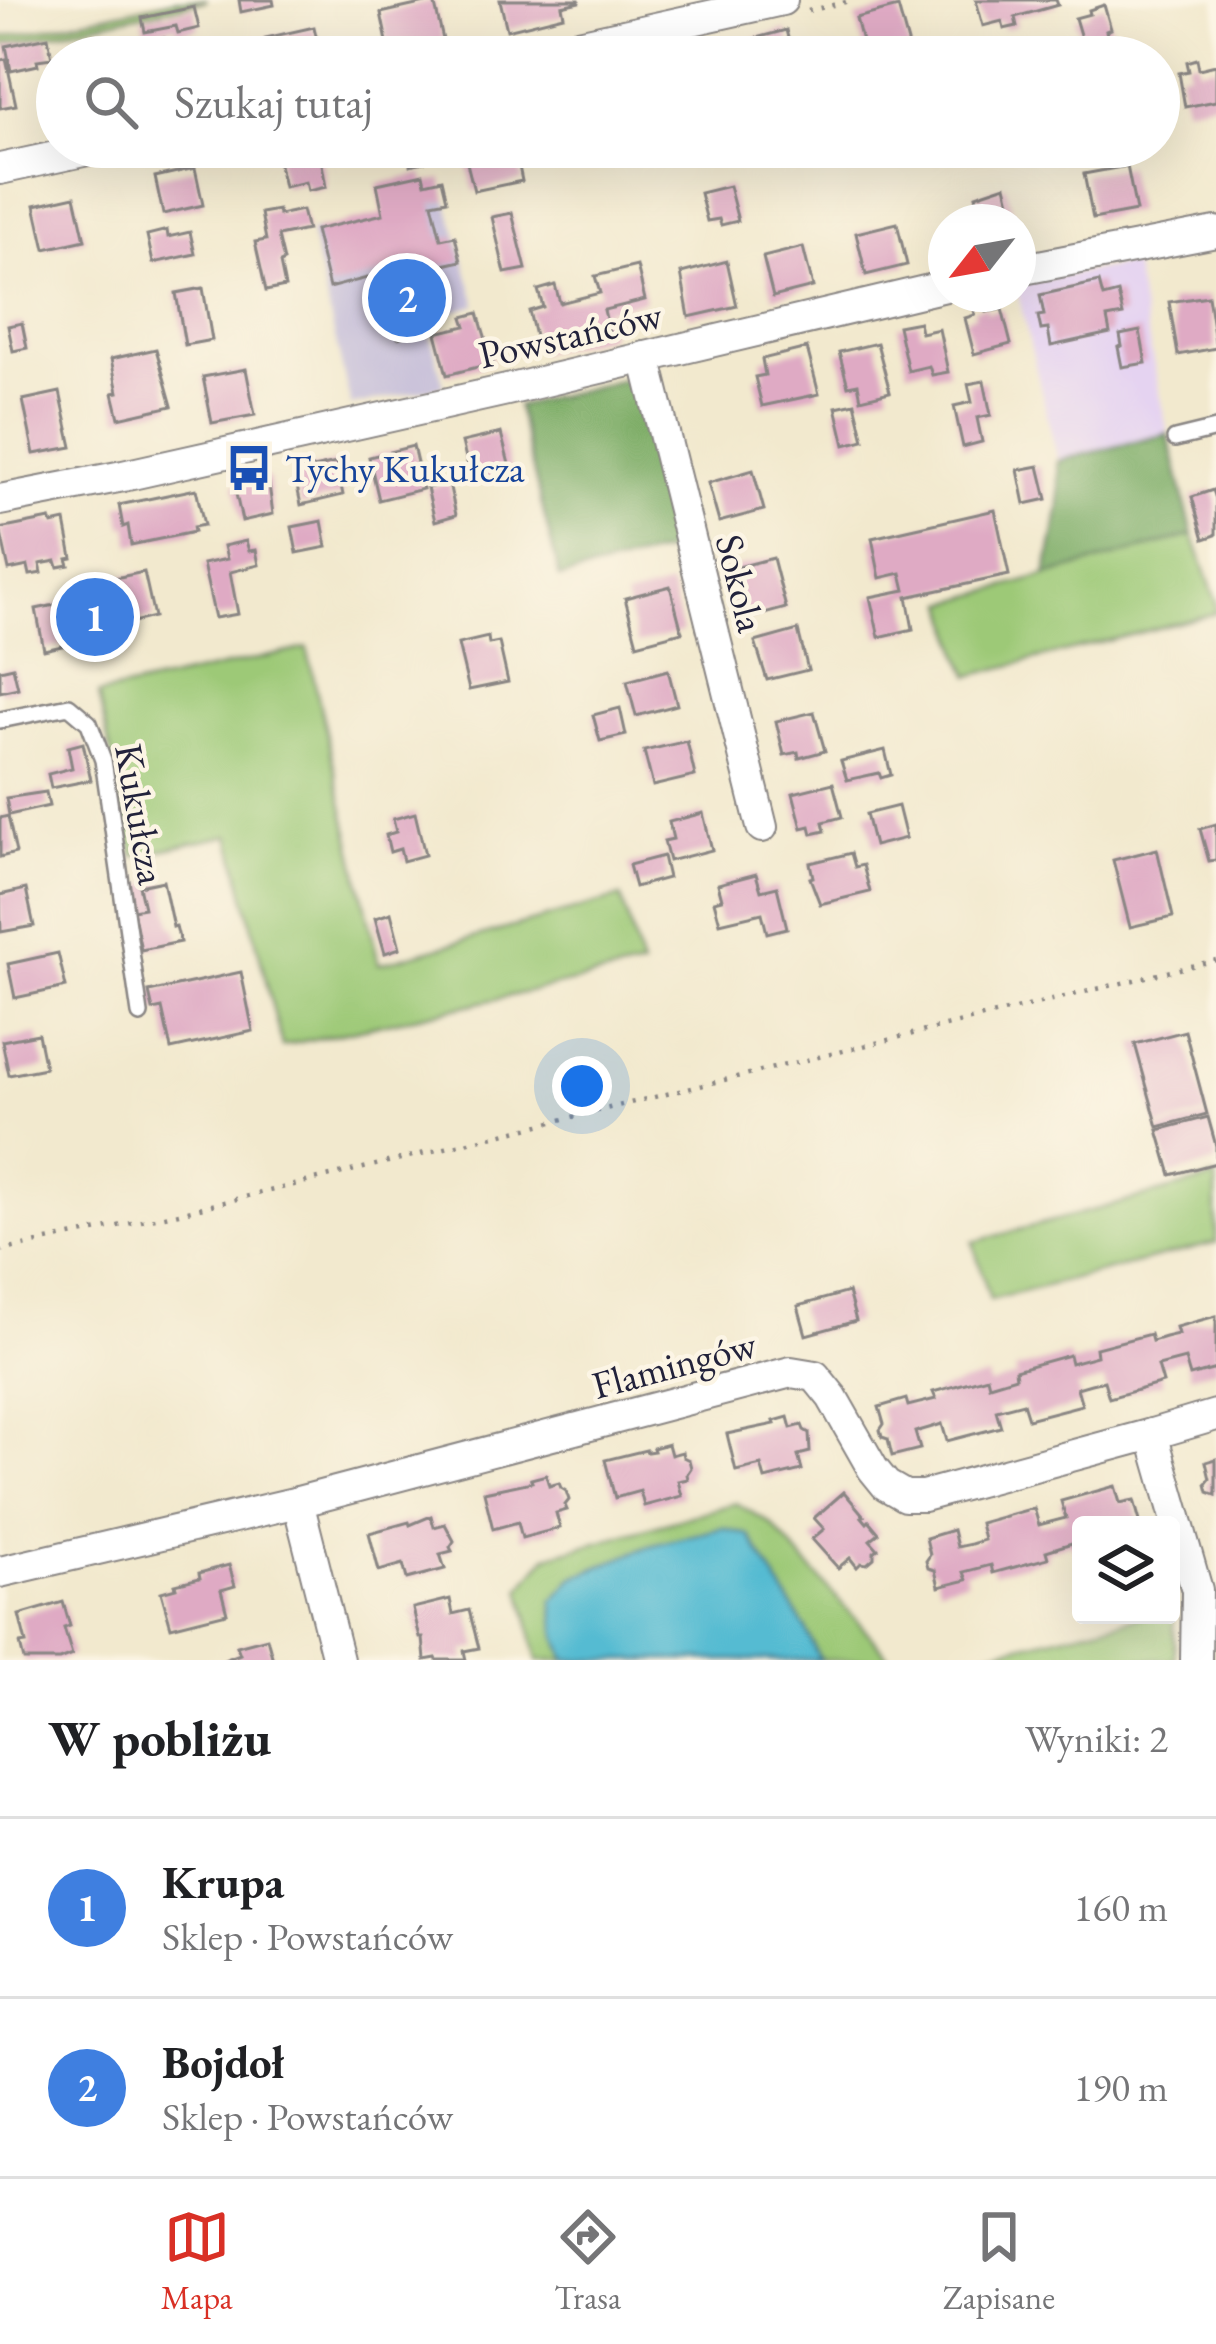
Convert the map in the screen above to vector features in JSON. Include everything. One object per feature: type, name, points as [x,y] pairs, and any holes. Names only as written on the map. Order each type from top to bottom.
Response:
[{"type":"street","points":[[619,36],[782,0]]},
{"type":"street","points":[[0,169],[36,161]]},
{"type":"street","points":[[1036,267],[1216,232]]},
{"type":"street","name":"Powstańców","points":[[0,500],[123,476],[928,290]]},
{"type":"street","name":"Sokola","points":[[645,357],[762,827]]},
{"type":"street","name":"Flamingów","points":[[0,1573],[298,1502],[791,1372],[815,1376],[873,1469],[904,1496],[923,1496],[1216,1415]]},
{"type":"street","points":[[1152,1434],[1196,1591],[1196,1660]]},
{"type":"street","points":[[298,1502],[338,1660]]},
{"type":"lane","points":[[1175,440],[1216,429]]},
{"type":"lane","name":"Kukułcza","points":[[0,720],[69,706],[89,723],[103,760],[140,1014]]},
{"type":"path","points":[[0,1251],[179,1213],[1216,960]]},
{"type":"shaded area","points":[[447,200],[477,305],[426,319],[444,386],[351,406],[310,231]]},
{"type":"shaded area","points":[[1133,264],[1168,434],[1058,461],[1022,312],[1036,312],[1036,281]]},
{"type":"green space","points":[[176,0],[207,0],[0,45],[0,38]]},
{"type":"green space","points":[[633,377],[677,549],[560,578],[517,406]]},
{"type":"green space","points":[[1168,434],[1193,535],[1046,576],[1060,505],[1058,461]]},
{"type":"green space","points":[[1193,535],[1216,613],[970,676],[947,603]]},
{"type":"green space","points":[[307,648],[379,964],[621,897],[642,967],[282,1046],[230,835],[134,856],[98,695]]},
{"type":"green space","points":[[1216,1178],[1216,1243],[990,1300],[973,1242]]},
{"type":"green space","points":[[736,1503],[771,1524],[892,1660],[820,1660],[806,1629],[557,1636],[566,1660],[538,1660],[521,1588],[547,1556]]},
{"type":"green space","points":[[1110,1624],[1174,1624],[1175,1660],[956,1660]]},
{"type":"water","points":[[722,1528],[749,1535],[820,1660],[566,1660],[557,1636],[553,1601],[574,1577],[649,1546]]},
{"type":"building","points":[[239,0],[273,0],[274,5],[241,12]]},
{"type":"building","points":[[500,0],[579,2],[562,6],[564,16],[507,30]]},
{"type":"building","points":[[976,0],[1056,0],[1058,5],[1015,17],[1017,26],[1004,29],[1002,21],[983,26]]},
{"type":"building","points":[[434,1],[442,36],[386,36],[381,13]]},
{"type":"building","points":[[1104,5],[1111,29],[1107,36],[1080,36],[1075,18],[1090,14],[1089,10]]},
{"type":"building","points":[[194,7],[199,28],[178,33],[176,26],[145,32],[142,18]]},
{"type":"building","points":[[898,7],[906,36],[861,36],[856,18]]},
{"type":"building","points":[[314,27],[316,36],[274,36]]},
{"type":"building","points":[[36,40],[36,65],[11,71],[6,46]]},
{"type":"building","points":[[6,59],[16,105],[0,108],[0,60]]},
{"type":"building","points":[[1197,59],[1199,69],[1216,65],[1216,101],[1185,107],[1180,73],[1189,71],[1187,62]]},
{"type":"building","points":[[195,168],[203,205],[163,214],[155,177]]},
{"type":"building","points":[[280,168],[323,168],[326,187],[308,191],[306,182],[284,187]]},
{"type":"building","points":[[468,168],[519,168],[522,181],[474,191]]},
{"type":"building","points":[[1127,168],[1136,211],[1093,219],[1084,174]]},
{"type":"building","points":[[423,174],[425,183],[442,179],[447,200],[432,203],[441,239],[455,236],[461,261],[421,270],[424,305],[414,307],[421,332],[398,338],[386,273],[329,288],[315,230],[383,214],[377,184]]},
{"type":"building","points":[[1006,185],[1011,204],[974,204],[978,203],[976,195]]},
{"type":"building","points":[[729,186],[738,221],[721,225],[719,219],[707,221],[700,193]]},
{"type":"building","points":[[75,196],[85,240],[45,249],[35,205]]},
{"type":"building","points":[[278,210],[279,215],[302,210],[307,230],[278,236],[285,287],[266,291],[255,242],[266,240],[261,213]]},
{"type":"building","points":[[512,213],[526,269],[505,273],[492,217]]},
{"type":"building","points":[[897,223],[907,265],[866,275],[856,233]]},
{"type":"building","points":[[167,230],[168,237],[190,232],[195,254],[153,263],[147,235]]},
{"type":"building","points":[[803,247],[813,287],[773,297],[763,257]]},
{"type":"building","points":[[727,261],[737,306],[689,317],[681,273]]},
{"type":"building","points":[[637,266],[645,300],[604,310],[610,335],[539,353],[529,311],[543,307],[538,290],[555,285],[560,303],[600,293],[595,276]]},
{"type":"building","points":[[1099,282],[1103,297],[1118,293],[1123,315],[1107,318],[1110,333],[1051,346],[1048,329],[1041,330],[1040,295]]},
{"type":"building","points":[[203,288],[212,340],[185,345],[176,293]]},
{"type":"building","points":[[1208,296],[1216,348],[1178,355],[1169,302]]},
{"type":"building","points":[[1003,312],[1011,344],[974,354],[965,318]]},
{"type":"building","points":[[478,313],[493,363],[447,375],[436,333],[466,326],[463,317]]},
{"type":"building","points":[[919,322],[921,333],[939,329],[948,372],[932,375],[929,366],[908,371],[898,326]]},
{"type":"building","points":[[22,323],[27,348],[13,351],[8,326]]},
{"type":"building","points":[[1140,331],[1146,363],[1122,367],[1120,335]]},
{"type":"building","points":[[877,343],[890,392],[861,399],[858,384],[848,386],[839,352]]},
{"type":"building","points":[[807,348],[819,394],[762,406],[755,377],[765,375],[762,359]]},
{"type":"building","points":[[156,349],[172,406],[119,418],[111,359]]},
{"type":"building","points":[[246,369],[255,415],[212,423],[203,377]]},
{"type":"building","points":[[984,381],[991,415],[977,418],[982,442],[963,447],[954,406],[972,402],[968,384]]},
{"type":"building","points":[[60,392],[72,447],[34,454],[23,400]]},
{"type":"building","points":[[855,403],[864,440],[845,445],[836,407]]},
{"type":"building","points":[[501,433],[511,472],[471,478],[462,442]]},
{"type":"building","points":[[413,446],[423,489],[379,500],[369,457]]},
{"type":"building","points":[[336,463],[343,495],[301,505],[294,472]]},
{"type":"building","points":[[1039,466],[1047,499],[1025,504],[1018,470]]},
{"type":"building","points":[[753,470],[764,510],[719,522],[708,483]]},
{"type":"building","points":[[268,477],[273,514],[242,521],[234,485]]},
{"type":"building","points":[[449,483],[456,515],[435,521],[427,488]]},
{"type":"building","points":[[196,489],[204,525],[193,527],[194,532],[131,545],[119,505]]},
{"type":"building","points":[[1213,490],[1216,535],[1204,539],[1192,497]]},
{"type":"building","points":[[995,510],[1009,575],[907,597],[913,629],[879,637],[870,597],[905,590],[901,573],[880,578],[872,538]]},
{"type":"building","points":[[50,519],[52,524],[65,521],[72,558],[67,559],[69,565],[40,564],[42,573],[30,575],[28,566],[9,570],[0,529]]},
{"type":"building","points":[[322,521],[327,547],[297,553],[292,527]]},
{"type":"building","points":[[246,541],[249,551],[256,550],[259,565],[230,572],[238,614],[215,618],[203,564],[227,559],[224,546]]},
{"type":"building","points":[[773,558],[786,608],[739,621],[726,570]]},
{"type":"building","points":[[144,572],[154,617],[125,624],[126,632],[44,650],[36,609],[117,592],[115,578]]},
{"type":"building","points":[[670,586],[682,632],[637,644],[625,598]]},
{"type":"building","points":[[798,630],[808,670],[767,680],[755,642]]},
{"type":"building","points":[[488,637],[489,644],[499,642],[508,682],[469,690],[458,644]]},
{"type":"building","points":[[13,667],[18,688],[0,692],[0,670]]},
{"type":"building","points":[[668,670],[677,705],[636,716],[627,681]]},
{"type":"building","points":[[620,708],[626,735],[600,741],[593,715]]},
{"type":"building","points":[[814,712],[825,751],[799,758],[798,752],[784,755],[776,721]]},
{"type":"building","points":[[687,741],[695,776],[653,786],[644,751]]},
{"type":"building","points":[[83,743],[91,780],[51,788],[48,774],[72,768],[68,747]]},
{"type":"building","points":[[885,750],[891,775],[847,780],[841,761]]},
{"type":"building","points":[[833,783],[842,817],[823,822],[825,831],[812,834],[810,826],[802,828],[793,793]]},
{"type":"building","points":[[46,792],[49,806],[9,815],[6,798]]},
{"type":"building","points":[[898,806],[906,838],[874,846],[866,814]]},
{"type":"building","points":[[415,813],[425,855],[403,861],[400,849],[390,852],[386,835],[396,832],[393,819]]},
{"type":"building","points":[[703,813],[712,850],[669,861],[664,841],[673,839],[669,822]]},
{"type":"building","points":[[8,816],[16,853],[0,857],[0,818]]},
{"type":"building","points":[[1216,824],[1216,860],[1209,861],[1200,829]]},
{"type":"building","points":[[1157,849],[1173,917],[1130,927],[1113,860]]},
{"type":"building","points":[[851,853],[855,867],[863,865],[870,892],[820,904],[810,863]]},
{"type":"building","points":[[663,856],[668,878],[635,887],[629,865]]},
{"type":"building","points":[[756,874],[761,891],[777,887],[787,928],[767,933],[762,913],[720,923],[714,901],[722,899],[718,884]]},
{"type":"building","points":[[163,881],[180,942],[141,950],[133,910],[144,908],[139,886]]},
{"type":"building","points":[[26,889],[34,926],[1,932],[0,895]]},
{"type":"building","points":[[391,913],[400,948],[385,953],[375,918]]},
{"type":"building","points":[[58,953],[66,987],[15,998],[8,964]]},
{"type":"building","points":[[241,972],[253,1031],[171,1049],[162,1008],[153,1010],[149,992]]},
{"type":"building","points":[[1185,1031],[1207,1114],[1158,1127],[1135,1044]]},
{"type":"building","points":[[38,1034],[45,1068],[9,1075],[2,1041]]},
{"type":"building","points":[[1208,1117],[1216,1163],[1171,1175],[1158,1130]]},
{"type":"building","points":[[848,1292],[856,1321],[806,1335],[798,1306]]},
{"type":"building","points":[[1216,1316],[1216,1369],[1190,1376],[1185,1359],[1158,1366],[1163,1383],[1109,1398],[1104,1381],[1091,1384],[1077,1388],[1082,1405],[1028,1419],[1023,1403],[996,1410],[1001,1427],[947,1441],[942,1424],[915,1432],[920,1449],[892,1456],[888,1439],[882,1437],[879,1407],[906,1399],[908,1406],[936,1399],[933,1392],[987,1377],[989,1385],[1016,1377],[1015,1370],[1069,1355],[1071,1363],[1097,1356],[1096,1348],[1150,1334],[1152,1341],[1178,1334],[1176,1327]]},
{"type":"building","points":[[788,1417],[791,1428],[802,1425],[809,1433],[810,1452],[798,1455],[802,1470],[765,1479],[761,1465],[736,1471],[727,1434]]},
{"type":"building","points":[[668,1444],[671,1455],[682,1452],[689,1460],[688,1479],[678,1481],[682,1496],[644,1506],[640,1491],[615,1498],[605,1460]]},
{"type":"building","points":[[1216,1459],[1216,1495],[1208,1492],[1206,1462]]},
{"type":"building","points":[[546,1475],[549,1486],[559,1483],[569,1500],[567,1510],[556,1513],[560,1528],[522,1538],[518,1522],[493,1529],[484,1492]]},
{"type":"building","points":[[1115,1486],[1120,1503],[1134,1500],[1138,1516],[1072,1516],[1072,1543],[1046,1551],[1048,1558],[993,1573],[991,1565],[964,1572],[967,1580],[939,1587],[935,1570],[926,1561],[930,1555],[926,1538],[953,1530],[957,1547],[971,1544],[984,1540],[980,1523],[1034,1508],[1039,1525],[1066,1518],[1061,1501]]},
{"type":"building","points":[[844,1492],[879,1533],[870,1540],[878,1549],[867,1564],[857,1567],[850,1558],[838,1568],[812,1539],[824,1529],[814,1518]]},
{"type":"building","points":[[431,1516],[434,1527],[445,1524],[454,1541],[452,1551],[440,1554],[445,1569],[407,1579],[403,1564],[379,1571],[369,1533]]},
{"type":"building","points":[[229,1565],[235,1586],[221,1590],[227,1613],[171,1627],[161,1592],[200,1578],[199,1573]]},
{"type":"building","points":[[450,1599],[453,1614],[469,1610],[479,1648],[464,1651],[466,1660],[425,1660],[413,1608]]},
{"type":"building","points":[[63,1602],[72,1655],[59,1660],[24,1660],[20,1644],[26,1643],[19,1615]]},
{"type":"building","points":[[267,1638],[273,1660],[224,1660],[240,1654],[237,1646]]},
{"type":"place","name":"Bojdoł","points":[[407,298]]},
{"type":"place","name":"Tychy Kukułcza","points":[[249,468]]},
{"type":"place","name":"Krupa","points":[[95,617]]}]
